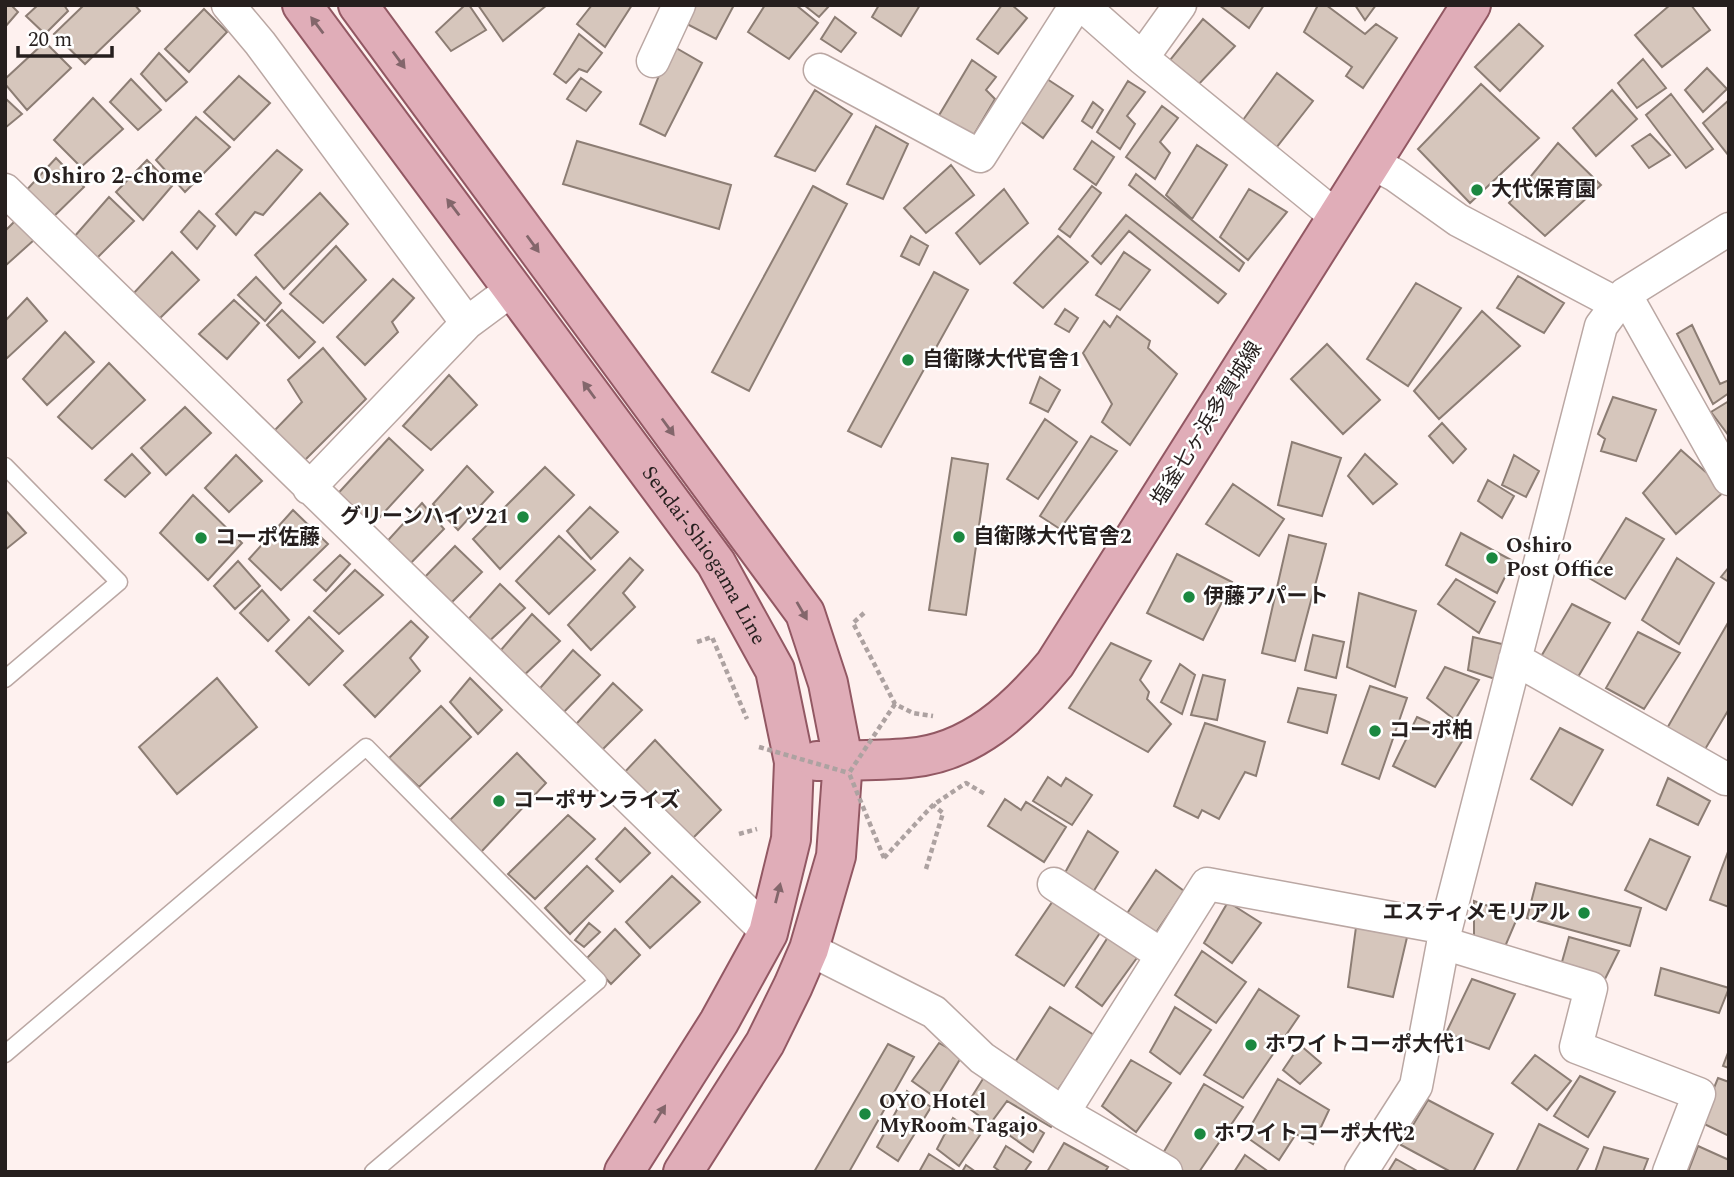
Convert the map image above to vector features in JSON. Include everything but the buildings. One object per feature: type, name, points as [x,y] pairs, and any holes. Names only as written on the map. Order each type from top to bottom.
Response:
[{"type":"main road","name":"Sendai-Shiogama Line","points":[[302,5],[716,563],[775,670],[776,755],[791,839],[768,933],[719,1022],[624,1172]]},
{"type":"main road","name":"Sendai-Shiogama Line","points":[[358,5],[805,613],[828,683],[846,767],[836,856],[809,949],[765,1043],[683,1172]]},
{"type":"main road","name":"塩釜七ヶ浜多賀城線","points":[[776,755],[846,767],[912,758],[964,744],[997,723],[1032,692],[1055,664],[1471,5]]},
{"type":"street","points":[[229,5],[467,323]]},
{"type":"street","points":[[653,61],[679,5]]},
{"type":"street","points":[[820,70],[979,156],[1079,5],[1338,218]]},
{"type":"street","points":[[1142,58],[1180,5]]},
{"type":"street","points":[[1372,163],[1395,175],[1458,220],[1621,299],[1729,479]]},
{"type":"street","points":[[5,190],[768,933]]},
{"type":"street","points":[[1361,1172],[1416,1086],[1445,936],[1601,326],[1621,299],[1729,229]]},
{"type":"street","points":[[309,488],[467,323],[514,288]]},
{"type":"street","points":[[1515,659],[1726,779]]},
{"type":"street","points":[[1054,884],[1162,956]]},
{"type":"street","points":[[1063,1113],[1207,884],[1445,936],[1591,988],[1576,1046],[1699,1094],[1669,1172]]},
{"type":"street","points":[[809,949],[934,1012],[982,1058],[1063,1113],[1166,1172]]},
{"type":"lane","points":[[5,466],[119,582],[5,679]]},
{"type":"lane","points":[[5,1054],[366,747],[598,981],[373,1172]]},
{"type":"path","points":[[864,613],[853,623],[895,704],[913,713],[941,715]]},
{"type":"path","points":[[697,642],[712,638],[749,723]]},
{"type":"path","points":[[846,767],[895,704]]},
{"type":"path","points":[[754,735],[776,755],[846,767]]},
{"type":"path","points":[[846,767],[884,858],[933,805],[966,783],[985,794]]},
{"type":"path","points":[[926,869],[943,813],[933,805]]},
{"type":"path","points":[[739,834],[764,827]]},
{"type":"place","name":"大代保育園","points":[[1477,190]]},
{"type":"place","name":"自衛隊大代官舎1","points":[[908,360]]},
{"type":"place","name":"グリーンハイツ21","points":[[523,517]]},
{"type":"place","name":"自衛隊大代官舎2","points":[[959,537]]},
{"type":"place","name":"コーポ佐藤","points":[[201,538]]},
{"type":"place","name":"Oshiro Post Office","points":[[1492,558]]},
{"type":"place","name":"伊藤アパート","points":[[1189,597]]},
{"type":"place","name":"コーポ柏","points":[[1375,731]]},
{"type":"place","name":"コーポサンライズ","points":[[499,801]]},
{"type":"place","name":"エスティメモリアル","points":[[1584,913]]},
{"type":"place","name":"ホワイトコーポ大代1","points":[[1251,1045]]},
{"type":"place","name":"OYO Hotel MyRoom Tagajo","points":[[865,1114]]},
{"type":"place","name":"ホワイトコーポ大代2","points":[[1200,1134]]},
{"type":"district","name":"Oshiro 2-chome","points":[[118,176]]}]
